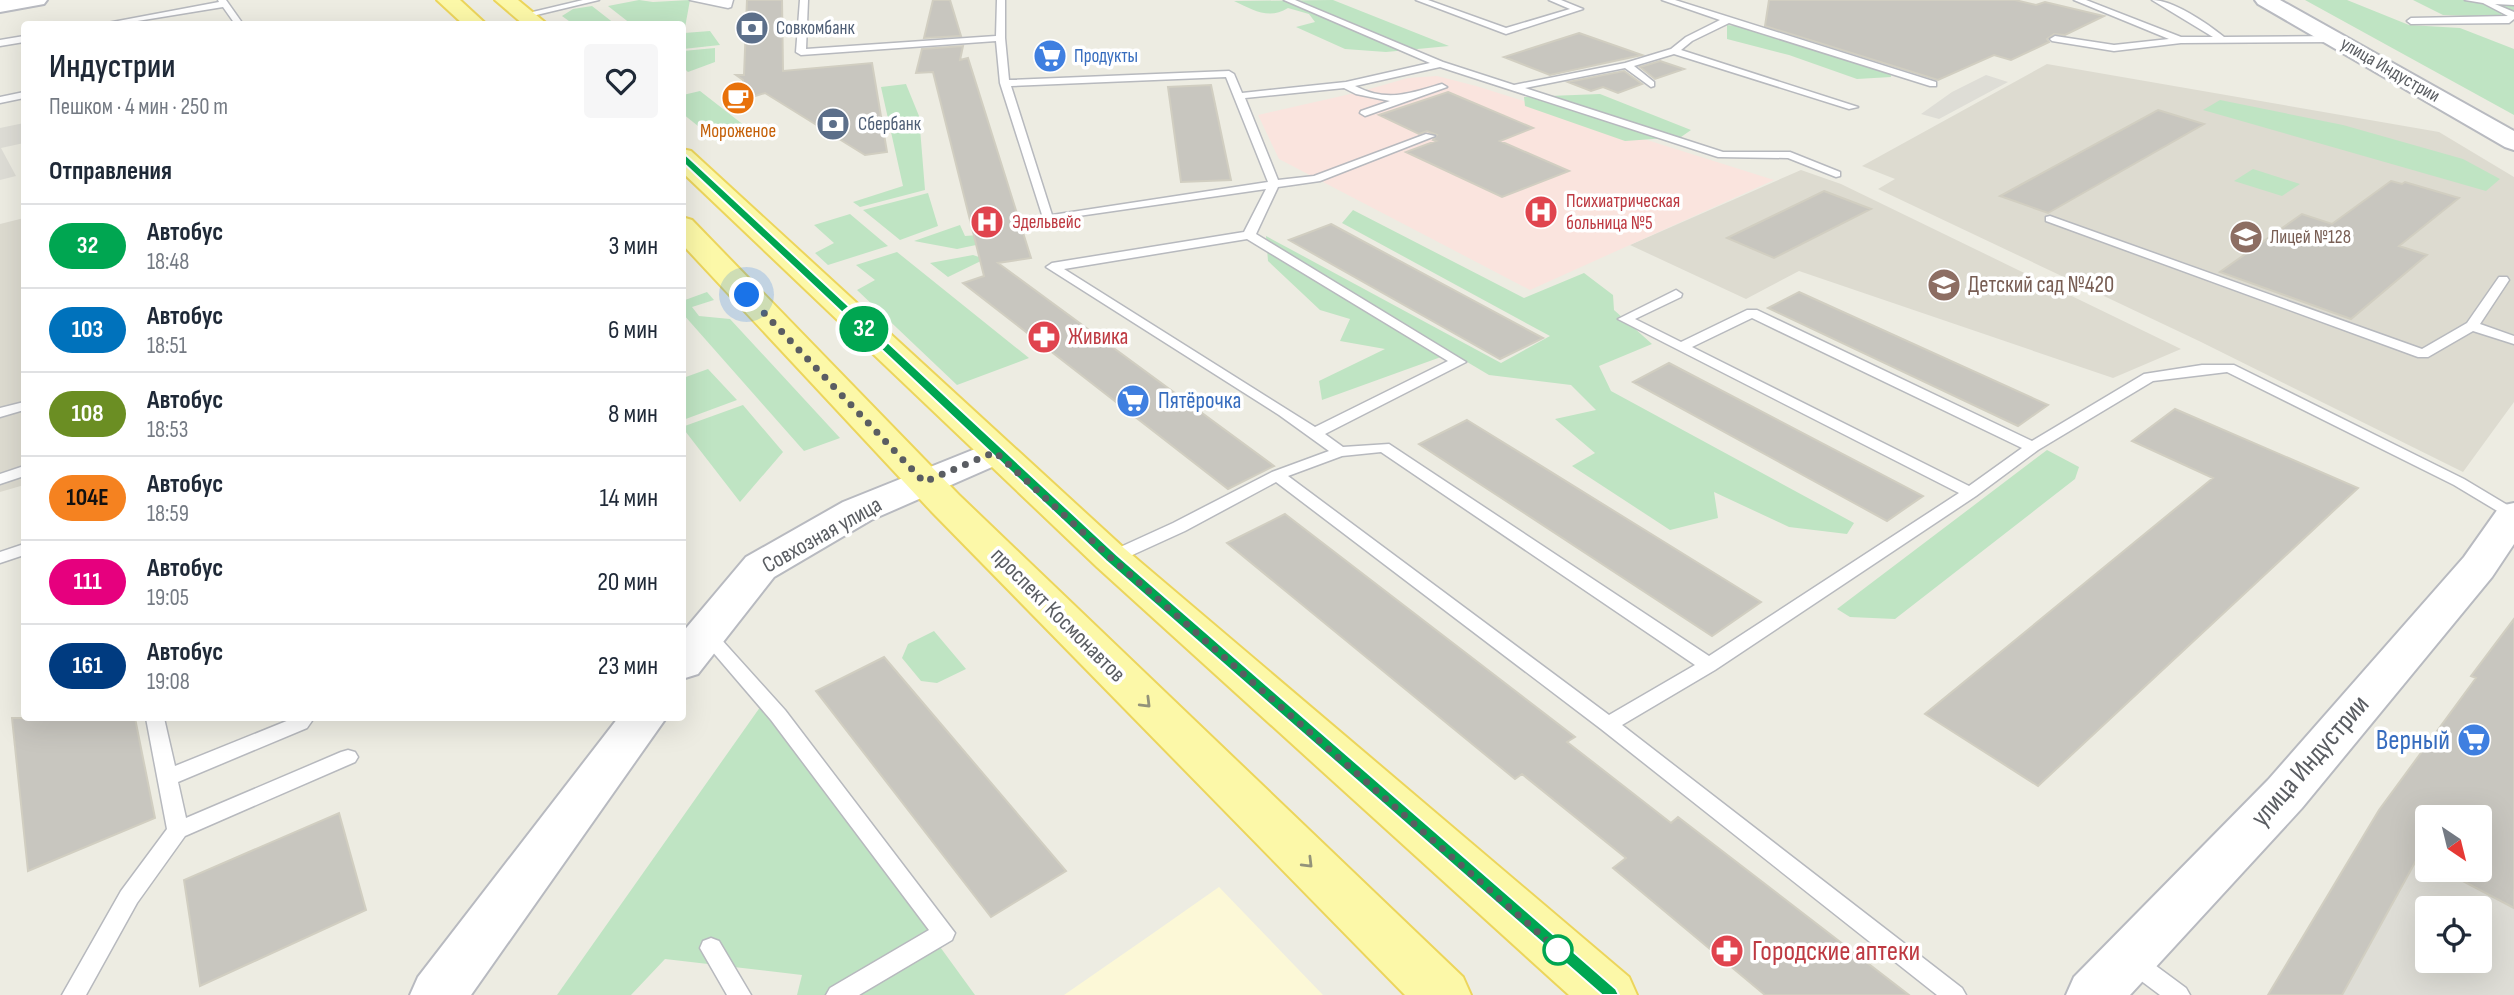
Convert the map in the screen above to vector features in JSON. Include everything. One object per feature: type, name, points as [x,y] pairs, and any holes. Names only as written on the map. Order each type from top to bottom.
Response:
[{"type":"main road","points":[[447,0],[472,21]]},
{"type":"main road","points":[[506,0],[530,20]]},
{"type":"main road","points":[[686,161],[1111,558],[1609,995]]},
{"type":"main road","name":"проспект Космонавтов","points":[[686,235],[924,482],[1443,995]]},
{"type":"street","points":[[0,6],[37,0]]},
{"type":"street","name":"улица Индустрии","points":[[2265,0],[2514,142]]},
{"type":"street","name":"Совхозная улица","points":[[694,648],[760,567],[857,511],[995,452]]},
{"type":"street","name":"улица Индустрии","points":[[2094,995],[2285,793],[2478,567],[2514,515]]},
{"type":"street","points":[[438,995],[641,721]]},
{"type":"lane","points":[[530,20],[595,0]]},
{"type":"lane","points":[[694,0],[728,5],[729,0]]},
{"type":"lane","points":[[804,0],[800,52],[1000,38]]},
{"type":"lane","points":[[1001,0],[1000,38],[1004,83],[1048,219],[1316,179],[1430,136]]},
{"type":"lane","points":[[1288,0],[1440,64],[1722,155],[1790,155],[1836,174]]},
{"type":"lane","points":[[1420,0],[1506,31],[1579,9],[1553,0]]},
{"type":"lane","points":[[1666,0],[1933,84]]},
{"type":"lane","points":[[2078,0],[2181,40]]},
{"type":"lane","points":[[2156,0],[2208,28],[2222,40]]},
{"type":"lane","points":[[2469,0],[2487,3],[2514,2]]},
{"type":"lane","points":[[122,21],[223,2],[237,21]]},
{"type":"lane","points":[[2411,21],[2509,20],[2513,15],[2487,3]]},
{"type":"lane","points":[[1515,87],[1627,65],[1674,51],[1689,39],[1728,20]]},
{"type":"lane","points":[[2055,39],[2114,48],[2181,40],[2337,39]]},
{"type":"lane","points":[[0,43],[21,40]]},
{"type":"lane","points":[[1674,51],[1853,107]]},
{"type":"lane","points":[[1239,96],[1346,85],[1440,64]]},
{"type":"lane","points":[[1627,65],[1651,84]]},
{"type":"lane","points":[[1004,83],[1228,75],[1274,184],[1249,235]]},
{"type":"lane","points":[[1346,85],[1359,92],[1402,100]]},
{"type":"lane","points":[[1365,113],[1442,87]]},
{"type":"lane","points":[[0,100],[21,96]]},
{"type":"lane","points":[[2050,219],[2423,354],[2472,326],[2502,279]]},
{"type":"lane","points":[[1314,434],[1440,369],[1459,362],[1249,235],[1052,268],[1272,404],[1314,434],[1340,452]]},
{"type":"lane","points":[[1676,294],[1625,319],[1970,493]]},
{"type":"lane","points":[[1682,347],[1752,313],[2033,447]]},
{"type":"lane","points":[[2472,326],[2514,340]]},
{"type":"lane","points":[[1608,724],[1709,665],[1970,493],[2033,447],[2150,377],[2229,368],[2459,482],[2514,515]]},
{"type":"lane","points":[[0,413],[21,407]]},
{"type":"lane","points":[[1111,558],[1179,527],[1277,475],[1340,452],[1384,447],[1709,665]]},
{"type":"lane","points":[[0,478],[21,472]]},
{"type":"lane","points":[[1277,475],[1608,724],[1954,995]]},
{"type":"lane","points":[[0,558],[21,551]]},
{"type":"lane","points":[[694,648],[778,715],[944,933],[838,995]]},
{"type":"lane","points":[[157,721],[178,830]]},
{"type":"lane","points":[[167,778],[302,721]]},
{"type":"lane","points":[[74,995],[129,897],[178,830],[348,757]]},
{"type":"lane","points":[[711,948],[738,995]]},
{"type":"lane","points":[[2127,958],[2178,995]]},
{"type":"shaded area","name":"Лицей №128","points":[[2047,64],[2439,132],[2514,177],[2514,402],[2463,472],[2199,341],[1878,189],[1895,179],[1862,166]]},
{"type":"shaded area","points":[[1986,75],[2008,82],[1939,119],[1921,114],[1952,92]]},
{"type":"shaded area","name":"Психиатрическая больница №5","points":[[1437,76],[1774,180],[1530,290],[1279,159],[1258,115],[1408,78]]},
{"type":"shaded area","points":[[21,124],[21,144],[1,148],[16,176],[0,180],[0,128]]},
{"type":"shaded area","name":"Детский сад №420","points":[[1801,170],[1841,184],[2181,349],[2113,378],[1799,271],[1746,299],[1630,245]]},
{"type":"shaded area","points":[[21,219],[21,486],[0,492],[0,224]]},
{"type":"shaded area","points":[[2379,810],[2415,829],[2415,882],[2492,882],[2492,868],[2514,879],[2514,995],[2268,995]]},
{"type":"shaded area","points":[[1219,887],[1323,995],[1064,995],[1152,934]]},
{"type":"green space","points":[[639,0],[690,0],[686,22],[627,21],[608,6]]},
{"type":"green space","points":[[1333,0],[1449,46],[1386,52],[1345,49],[1296,27],[1315,22],[1309,14],[1288,8],[1281,12],[1261,12],[1234,1]]},
{"type":"green space","points":[[2305,0],[2347,0],[2409,25],[2460,28],[2514,49],[2514,115]]},
{"type":"green space","points":[[2413,0],[2514,0],[2514,10],[2495,17],[2443,15]]},
{"type":"green space","points":[[592,6],[611,21],[569,21],[562,16],[573,9]]},
{"type":"green space","points":[[1727,25],[1766,29],[1890,67],[1891,77],[1857,79],[1789,55],[1727,39]]},
{"type":"green space","points":[[710,31],[720,45],[686,49],[686,33]]},
{"type":"green space","points":[[715,48],[715,62],[688,72],[686,51]]},
{"type":"green space","points":[[906,84],[919,116],[925,190],[860,207],[853,202],[903,186],[881,87]]},
{"type":"green space","points":[[700,91],[754,133],[718,142],[686,116],[686,94]]},
{"type":"green space","points":[[1600,94],[1691,130],[1681,137],[1625,141],[1525,106],[1524,97]]},
{"type":"green space","points":[[2220,100],[2343,125],[2463,159],[2500,179],[2486,191],[2203,110]]},
{"type":"green space","points":[[2253,169],[2300,184],[2282,196],[2234,181]]},
{"type":"green space","points":[[928,193],[938,226],[900,240],[863,210]]},
{"type":"green space","points":[[1353,210],[1524,298],[1584,273],[1613,295],[1614,310],[1652,344],[1599,366],[1611,391],[1854,523],[1847,534],[1789,527],[1714,492],[1718,518],[1670,530],[1572,466],[1595,453],[1555,419],[1596,410],[1571,385],[1489,375],[1452,353],[1322,400],[1319,381],[1385,349],[1340,341],[1350,319],[1320,310],[1268,261],[1266,236],[1501,363],[1550,336],[1342,223]]},
{"type":"green space","points":[[850,214],[888,246],[828,265],[815,253],[834,243],[814,225]]},
{"type":"green space","points":[[960,225],[965,236],[978,235],[976,245],[957,249],[914,241]]},
{"type":"green space","points":[[897,252],[1029,358],[957,385],[857,290],[875,280],[856,265]]},
{"type":"green space","points":[[973,255],[985,259],[948,277],[930,263]]},
{"type":"green space","points":[[707,292],[714,300],[692,307],[699,316],[730,319],[840,438],[804,451],[686,317],[686,300]]},
{"type":"green space","points":[[708,369],[737,400],[686,419],[686,377]]},
{"type":"green space","points":[[743,405],[783,452],[740,502],[686,432],[686,426]]},
{"type":"green space","points":[[2047,450],[2079,467],[2075,479],[1895,619],[1850,617],[1837,609]]},
{"type":"green space","points":[[934,631],[966,669],[937,683],[921,681],[902,658],[908,644]]},
{"type":"green space","points":[[763,703],[975,995],[797,995],[802,975],[665,959],[631,995],[557,995]]},
{"type":"building","points":[[747,0],[782,0],[783,71],[872,63],[887,152],[865,155],[765,93],[743,100],[743,80],[736,75],[744,75]]},
{"type":"building","points":[[933,0],[950,0],[961,36],[924,38]]},
{"type":"building","points":[[1769,0],[2015,0],[2036,5],[2045,2],[2104,16],[2065,35],[2054,34],[2047,39],[2049,42],[2011,60],[1994,55],[1938,80],[1765,26]]},
{"type":"building","points":[[1579,33],[1642,55],[1550,75],[1504,57]]},
{"type":"building","points":[[963,46],[960,60],[968,58],[1031,258],[998,263],[1274,466],[1228,489],[963,283],[984,276],[933,72],[916,73],[922,49]]},
{"type":"building","points":[[1660,61],[1684,69],[1655,79],[1640,67]]},
{"type":"building","points":[[1624,71],[1642,84],[1618,93],[1603,87],[1591,91],[1568,82]]},
{"type":"building","points":[[1211,85],[1231,180],[1181,182],[1168,87]]},
{"type":"building","points":[[1448,92],[1533,128],[1500,141],[1569,171],[1502,197],[1406,152],[1436,141],[1433,140],[1437,135],[1427,131],[1419,134],[1379,115]]},
{"type":"building","points":[[2158,110],[2204,124],[2048,213],[2000,196]]},
{"type":"building","points":[[2391,181],[2402,184],[2405,182],[2459,198],[2399,246],[2427,255],[2351,319],[2220,272],[2302,214],[2332,224]]},
{"type":"building","points":[[1824,191],[1871,209],[1774,258],[1727,238]]},
{"type":"building","points":[[1331,224],[1543,338],[1500,359],[1289,240]]},
{"type":"building","points":[[1799,292],[2048,405],[2018,426],[1768,308]]},
{"type":"building","points":[[1669,363],[1923,496],[1887,521],[1633,382]]},
{"type":"building","points":[[2175,409],[2358,488],[2038,786],[1925,714],[2213,478],[2132,441]]},
{"type":"building","points":[[1467,420],[1761,602],[1712,636],[1419,444]]},
{"type":"building","points":[[1285,514],[1575,737],[1567,742],[1671,823],[1678,817],[1909,995],[1765,995],[1613,868],[1626,858],[1522,774],[1515,779],[1227,543]]},
{"type":"building","points":[[2514,619],[2514,908],[2465,882],[2492,882],[2492,805],[2415,805],[2415,862],[2342,995],[2268,995],[2379,810],[2476,678],[2471,676]]},
{"type":"building","points":[[884,657],[1066,871],[991,917],[816,691]]},
{"type":"building","points":[[12,718],[21,718],[21,721],[136,721],[155,818],[28,871]]},
{"type":"building","points":[[339,813],[366,910],[200,986],[184,880]]},
{"type":"bus line","name":"32","points":[[686,161],[1111,558],[1609,995]]},
{"type":"place","name":"Совкомбанк","points":[[752,28]]},
{"type":"place","name":"Продукты","points":[[1050,56]]},
{"type":"place","name":"Мороженое","points":[[738,98]]},
{"type":"place","name":"Сбербанк","points":[[833,124]]},
{"type":"place","name":"Психиатрическая больница №5","points":[[1541,212]]},
{"type":"place","name":"Эдельвейс","points":[[987,222]]},
{"type":"place","name":"Лицей №128","points":[[2246,237]]},
{"type":"place","name":"Детский сад №420","points":[[1944,285]]},
{"type":"place","name":"Живика","points":[[1044,337]]},
{"type":"place","name":"Пятёрочка","points":[[1133,401]]},
{"type":"place","name":"Верный","points":[[2474,740]]},
{"type":"place","name":"Городские аптеки","points":[[1727,951]]},
{"type":"route","points":[[747,295],[924,482],[995,452],[1111,558],[1558,950]]}]
